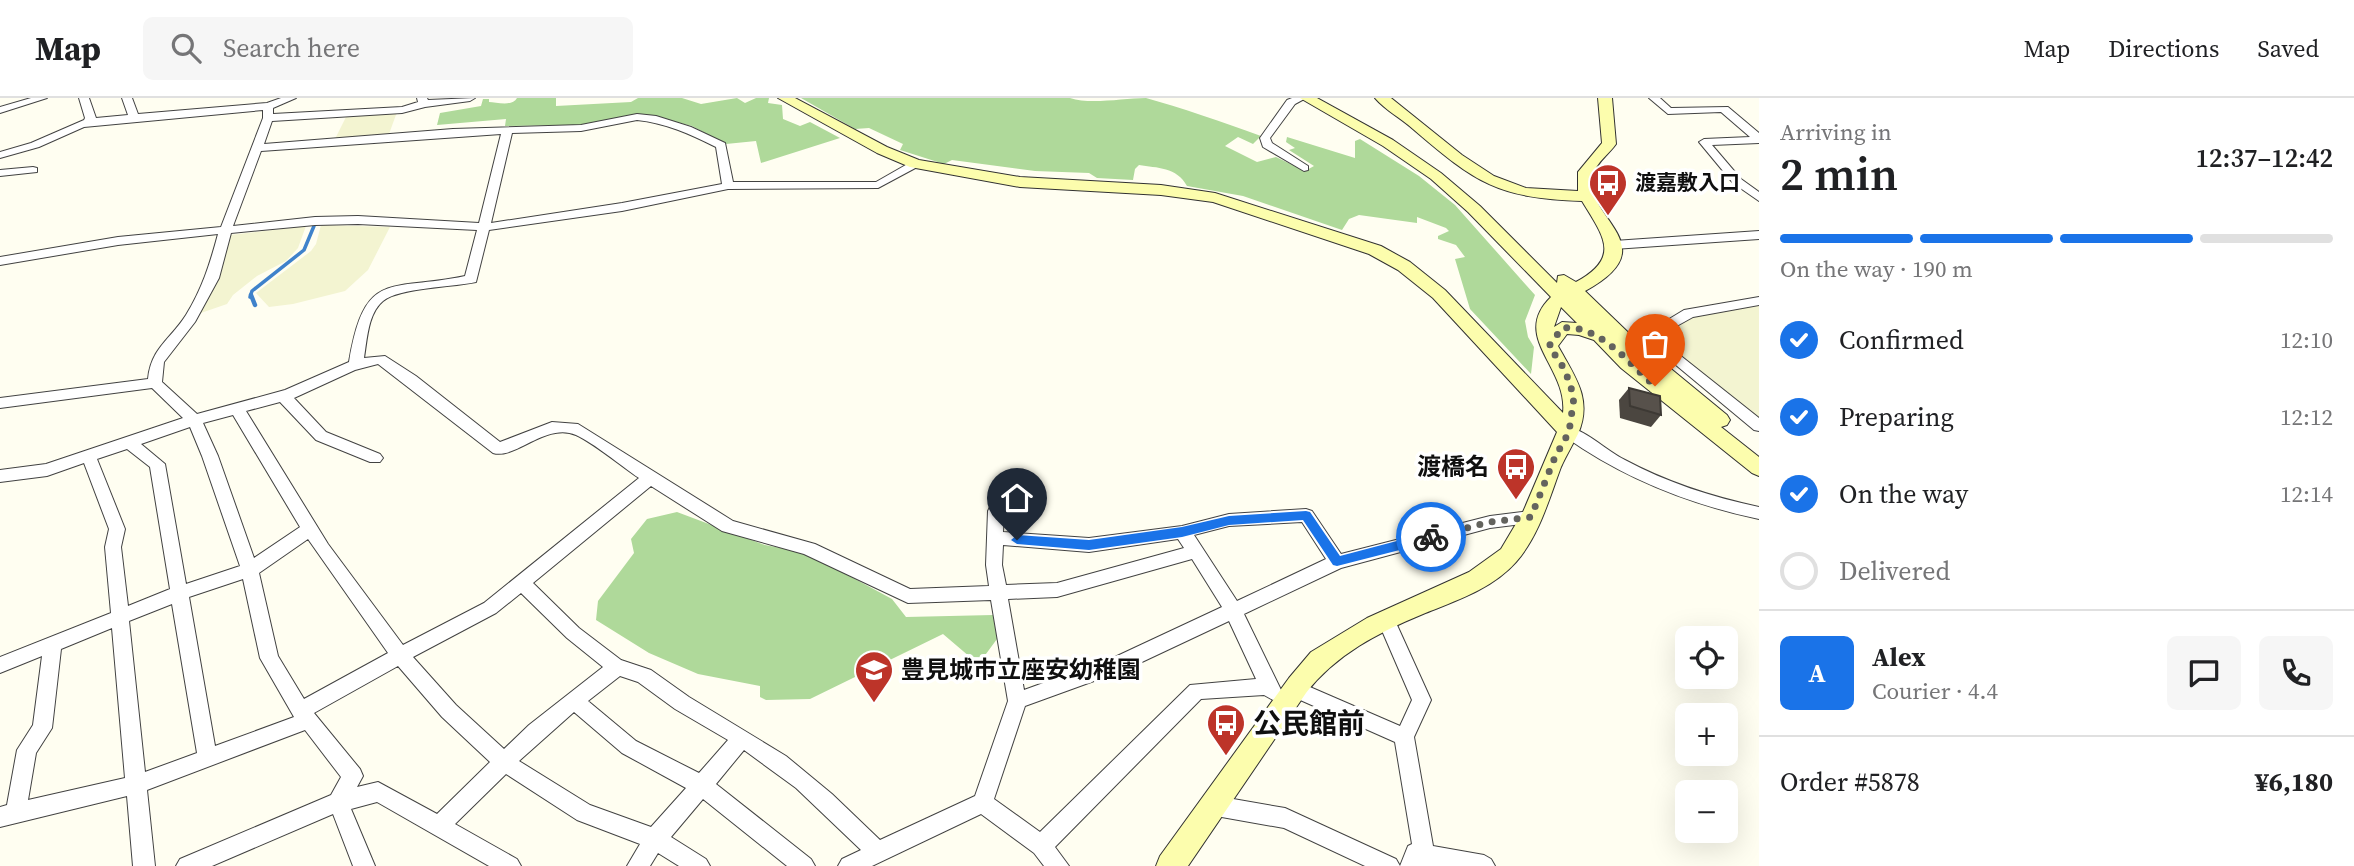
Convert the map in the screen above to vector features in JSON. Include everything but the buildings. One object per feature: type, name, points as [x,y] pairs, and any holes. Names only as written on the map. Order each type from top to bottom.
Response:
[{"type":"street","points":[[0,110],[42,98]]},
{"type":"street","points":[[84,98],[91,119],[87,123]]},
{"type":"street","points":[[127,98],[134,118]]},
{"type":"street","points":[[183,115],[188,98]]},
{"type":"street","points":[[225,110],[226,98]]},
{"type":"street","points":[[263,107],[291,98]]},
{"type":"street","points":[[327,116],[340,98]]},
{"type":"street","points":[[0,155],[36,145],[87,123],[263,107],[327,116],[402,110],[423,101],[470,98]]},
{"type":"street","points":[[785,98],[915,164],[1020,182],[1161,190],[1215,198],[1375,250],[1404,266],[1438,294],[1569,432],[1591,449],[1647,478],[1759,513]]},
{"type":"street","points":[[1324,98],[1408,145],[1456,180],[1517,234],[1598,335],[1669,398],[1759,468]]},
{"type":"street","points":[[1382,98],[1457,158],[1492,181],[1525,192],[1587,196]]},
{"type":"street","points":[[1170,866],[1216,806],[1290,697],[1318,661],[1386,619],[1463,586],[1507,558],[1531,517],[1555,457],[1569,432],[1574,397],[1571,384],[1549,346],[1545,319],[1566,293],[1593,279],[1607,268],[1613,255],[1614,245],[1605,220],[1587,196],[1582,184],[1587,170],[1609,144],[1605,98]]},
{"type":"street","points":[[1654,98],[1668,111],[1724,109],[1759,139]]},
{"type":"street","points":[[1304,168],[1267,145],[1265,138],[1295,99],[1388,143],[1436,176],[1566,293],[1759,450]]},
{"type":"street","points":[[155,383],[158,361],[190,319],[213,278],[226,229],[255,148],[263,107]]},
{"type":"street","points":[[255,148],[508,129],[581,128],[637,117],[656,119],[687,129],[721,145],[728,186]]},
{"type":"street","points":[[356,365],[359,337],[366,315],[376,298],[389,289],[453,284],[471,279],[508,129]]},
{"type":"street","points":[[1759,139],[1704,142],[1737,181],[1759,197]]},
{"type":"street","points":[[0,261],[72,247],[226,229],[358,220],[484,227],[622,207],[728,186],[878,186],[915,164]]},
{"type":"street","points":[[0,173],[33,170]]},
{"type":"street","points":[[1614,245],[1759,235]]},
{"type":"street","points":[[1759,301],[1689,313],[1648,336],[1759,426]]},
{"type":"street","points":[[1549,346],[1562,328],[1582,329],[1598,335]]},
{"type":"street","points":[[0,476],[47,470],[127,441],[283,396],[356,365],[380,359],[412,378],[462,424],[498,449],[552,427],[578,429],[728,526],[809,549],[908,596],[1056,590],[1197,551]]},
{"type":"street","points":[[0,403],[155,383]]},
{"type":"street","points":[[155,383],[194,420],[209,456],[250,570],[269,658],[305,716],[353,776],[338,802]]},
{"type":"street","points":[[283,396],[321,436],[375,458]]},
{"type":"street","points":[[237,408],[310,529],[400,655],[449,711],[504,762],[584,813],[654,839],[699,866]]},
{"type":"street","points":[[127,441],[157,464],[208,759]]},
{"type":"street","points":[[88,455],[117,529],[113,547],[144,866]]},
{"type":"street","points":[[53,643],[42,728],[27,750],[8,814],[135,785],[208,759],[305,716],[400,655],[490,608],[650,478]]},
{"type":"street","points":[[849,866],[984,803],[1013,722],[1017,701],[994,565],[996,511]]},
{"type":"street","points":[[995,537],[1039,543],[1089,545],[1182,532],[1229,520],[1306,515],[1337,562]]},
{"type":"street","points":[[1017,701],[1121,663],[1337,562],[1490,522],[1531,517]]},
{"type":"street","points":[[0,665],[180,593],[250,570],[310,529]]},
{"type":"street","points":[[1182,532],[1236,611],[1268,686]]},
{"type":"street","points":[[522,583],[573,633],[617,667],[630,668],[657,682],[678,702],[723,726],[790,770],[855,828],[878,853]]},
{"type":"street","points":[[1386,619],[1422,700],[1404,737],[1418,860],[1484,866]]},
{"type":"street","points":[[439,826],[536,731],[617,667]]},
{"type":"street","points":[[1041,846],[1197,691],[1268,686],[1290,697],[1404,737]]},
{"type":"street","points":[[574,701],[629,747],[703,786],[804,866]]},
{"type":"street","points":[[638,866],[654,839],[741,740]]},
{"type":"street","points":[[187,866],[338,802],[378,792],[510,866]]},
{"type":"street","points":[[338,802],[364,866]]},
{"type":"street","points":[[984,803],[1041,846],[1058,866]]},
{"type":"street","points":[[1216,806],[1284,818],[1389,866]]},
{"type":"green space","points":[[517,98],[556,98],[556,106],[631,102],[638,98],[682,98],[701,104],[737,98],[745,103],[756,98],[769,98],[768,103],[782,105],[783,119],[800,126],[810,122],[840,138],[761,163],[756,141],[726,144],[692,126],[644,114],[582,125],[505,126],[506,119],[437,125],[440,113],[481,106],[483,99],[504,103]]},
{"type":"green space","points":[[801,98],[1070,98],[1097,101],[1146,98],[1261,136],[1253,144],[1238,137],[1225,146],[1257,162],[1276,157],[1305,171],[1314,166],[1289,150],[1295,148],[1286,142],[1287,137],[1355,158],[1355,141],[1360,139],[1419,176],[1455,205],[1535,295],[1525,321],[1528,337],[1534,347],[1531,374],[1470,309],[1455,259],[1465,257],[1456,245],[1438,239],[1438,236],[1449,231],[1417,217],[1417,223],[1359,215],[1349,219],[1342,230],[1243,196],[1187,186],[1178,175],[1159,168],[1139,165],[1135,169],[1133,180],[1097,178],[1089,173],[1035,171],[952,160],[944,164],[900,150],[903,144],[869,128],[855,129]]},
{"type":"green space","points":[[397,112],[389,134],[335,139],[347,115]]},
{"type":"green space","points":[[321,225],[390,227],[368,270],[345,291],[269,307],[256,293],[311,251],[316,244]]},
{"type":"green space","points":[[306,226],[298,248],[286,261],[257,276],[233,295],[227,304],[198,314],[217,283],[230,235]]},
{"type":"green space","points":[[1759,304],[1759,420],[1657,338],[1699,314]]},
{"type":"green space","points":[[677,512],[765,545],[807,553],[892,599],[906,617],[993,615],[997,639],[983,658],[970,657],[943,634],[810,699],[766,700],[760,697],[760,686],[698,674],[649,653],[596,620],[598,601],[634,553],[631,539],[647,519]]},
{"type":"waterway","points":[[250,297],[252,291],[304,250],[314,226]]},
{"type":"waterway","points":[[251,295],[255,305]]},
{"type":"way so far","points":[[1431,537],[1490,522],[1531,517],[1555,457],[1569,432],[1574,397],[1571,384],[1549,346],[1562,328],[1574,327],[1598,335],[1655,386]]},
{"type":"place","name":"渡嘉敷入口","points":[[1608,217]]},
{"type":"place","name":"渡橋名","points":[[1516,501]]},
{"type":"place","name":"豊見城市立座安幼稚園","points":[[874,704]]},
{"type":"place","name":"公民館前","points":[[1226,757]]},
{"type":"route","points":[[1017,540],[1089,545],[1182,532],[1229,520],[1306,515],[1337,562],[1431,537]]}]
